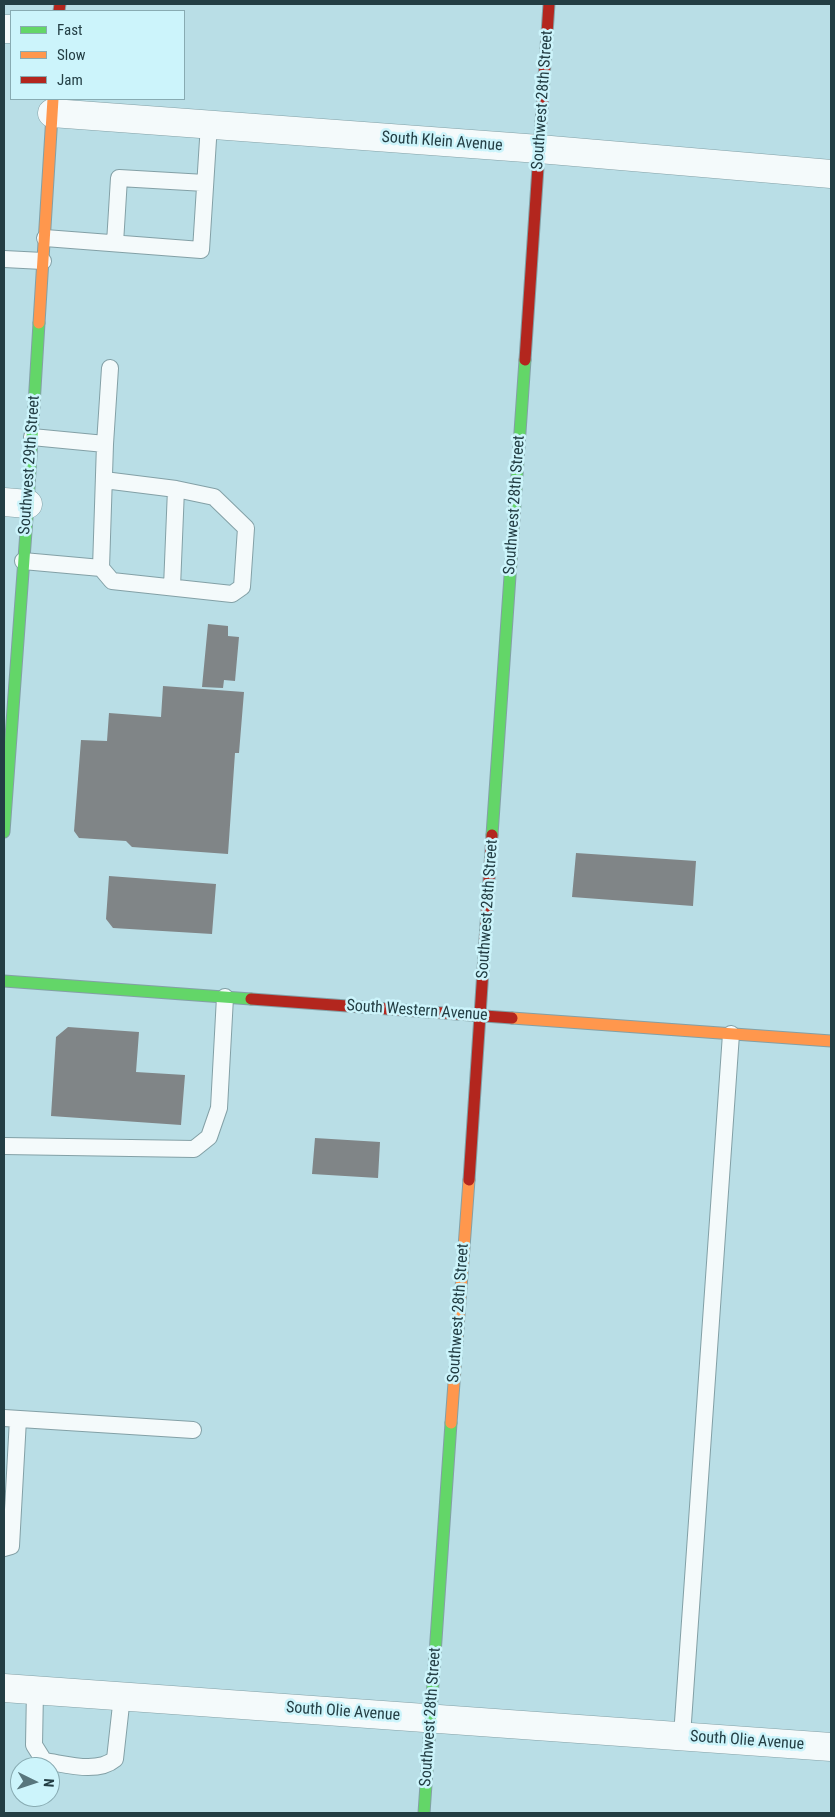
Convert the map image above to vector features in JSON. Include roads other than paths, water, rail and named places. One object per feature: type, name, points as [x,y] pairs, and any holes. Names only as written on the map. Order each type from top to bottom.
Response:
[{"type":"street","name":"Southwest 28th Street","points":[[424,1813],[549,4]]},
{"type":"street","name":"South Klein Avenue","points":[[53,106],[209,124],[540,149],[831,174]]},
{"type":"street","name":"Southwest 29th Street","points":[[4,832],[11,627],[23,561],[16,503],[32,437],[53,106]]},
{"type":"street","name":"South Western Avenue","points":[[4,980],[831,1041]]},
{"type":"street","name":"South Olie Avenue","points":[[4,1688],[831,1747]]},
{"type":"lane","points":[[44,238],[201,250],[209,124]]},
{"type":"lane","points":[[115,243],[119,178],[205,183]]},
{"type":"lane","points":[[4,258],[43,261]]},
{"type":"lane","points":[[104,480],[176,489],[214,497],[246,528],[242,587],[232,594],[112,581],[101,568],[105,444],[110,368]]},
{"type":"lane","points":[[32,437],[105,444]]},
{"type":"lane","points":[[172,587],[176,489]]},
{"type":"lane","points":[[23,561],[101,568]]},
{"type":"lane","points":[[4,1146],[194,1149],[209,1137],[219,1108],[225,997]]},
{"type":"lane","points":[[682,1736],[731,1034]]},
{"type":"lane","points":[[4,1548],[11,1546],[11,1418],[193,1430]]},
{"type":"lane","points":[[35,1690],[34,1745],[44,1761],[94,1767],[109,1764],[115,1759],[122,1696]]}]
